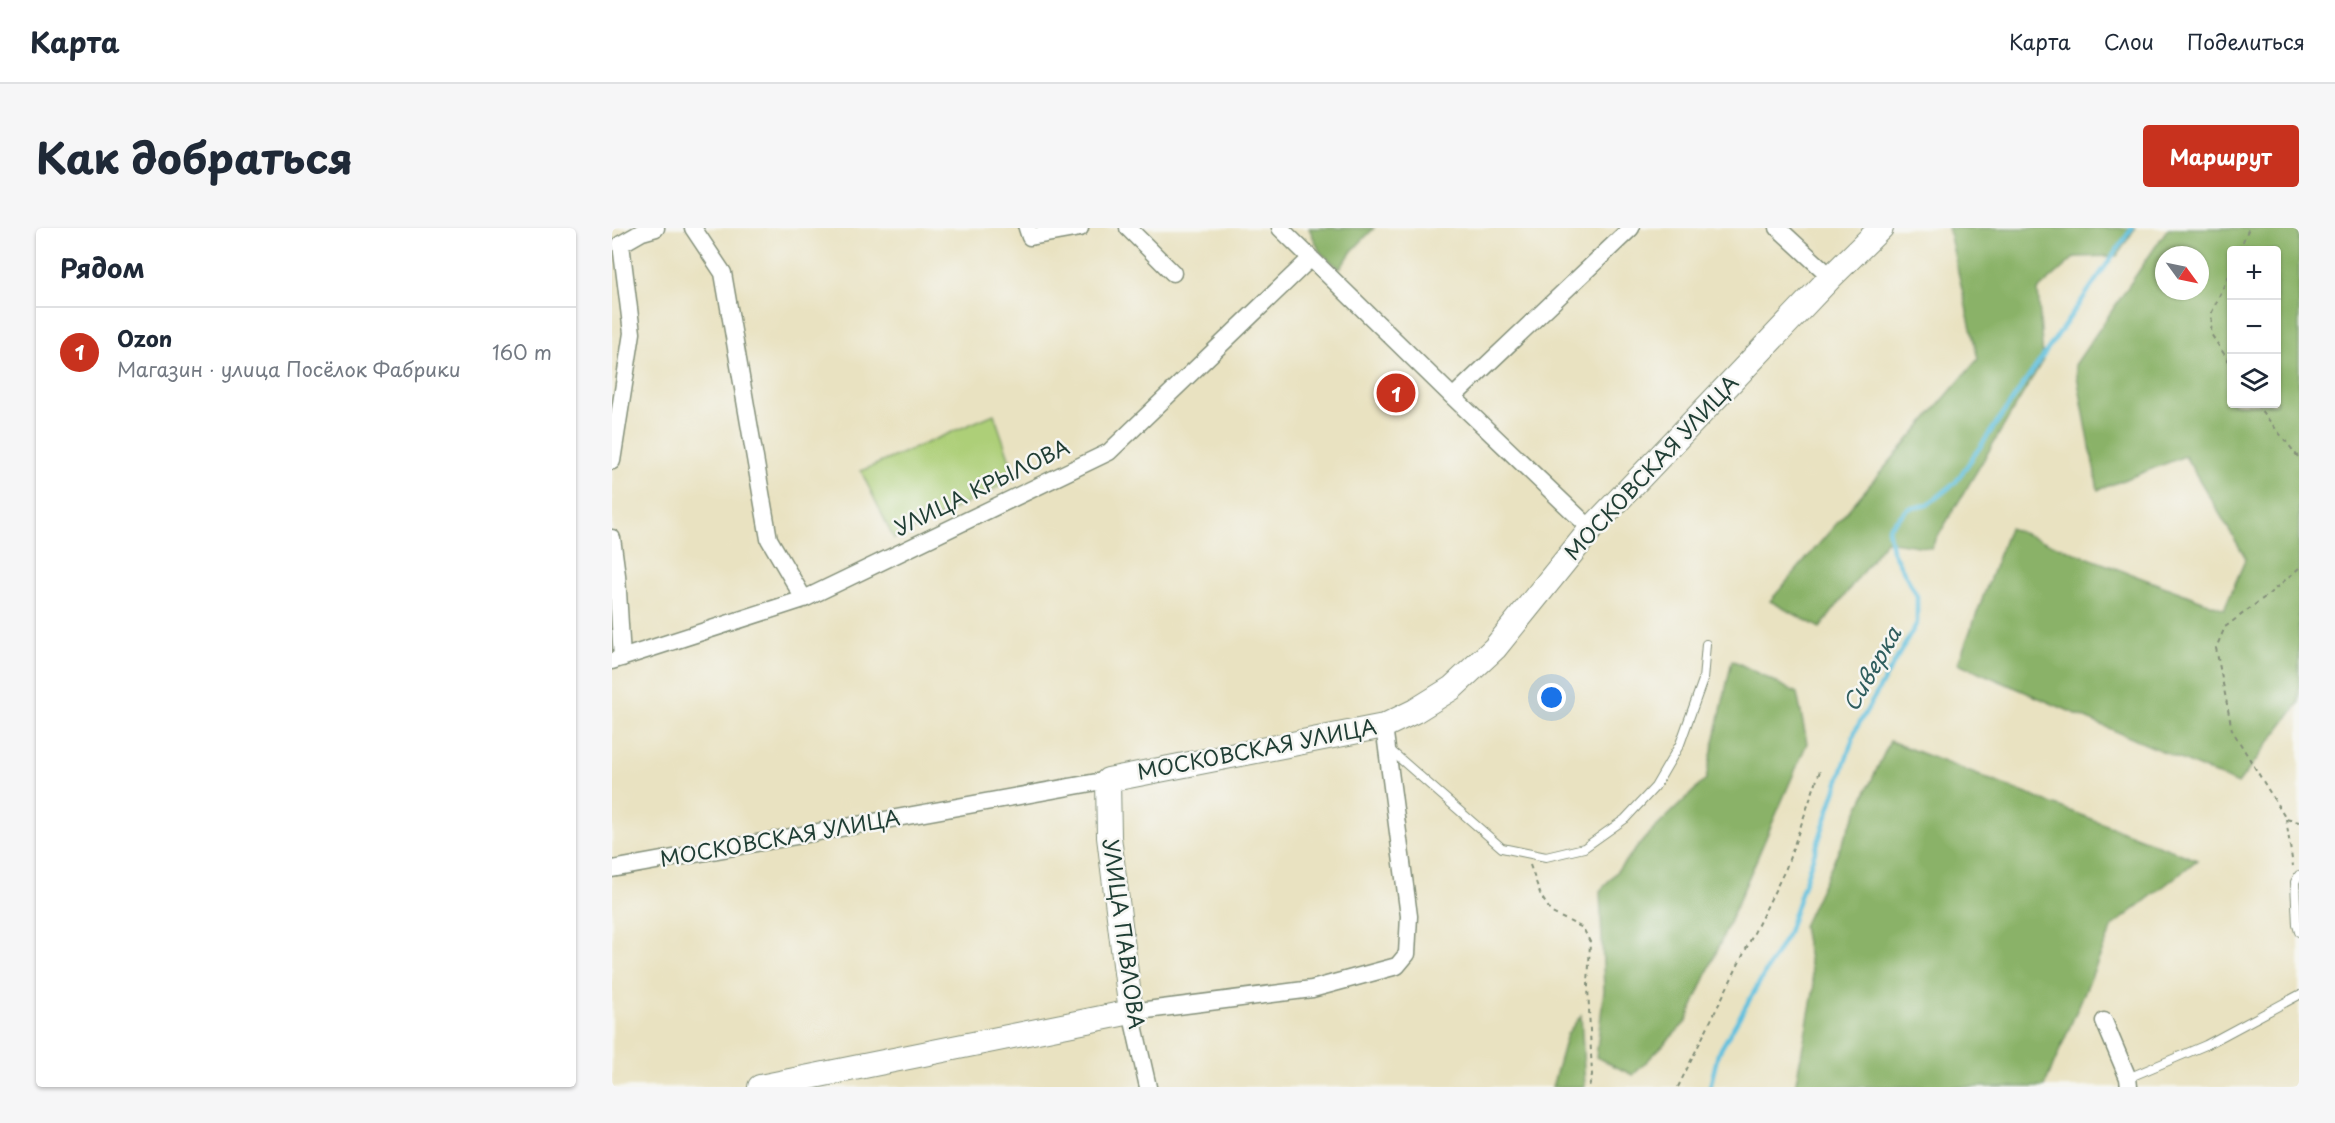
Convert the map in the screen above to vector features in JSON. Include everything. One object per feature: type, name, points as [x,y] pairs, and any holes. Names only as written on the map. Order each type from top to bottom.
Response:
[{"type":"main road","name":"МОСКОВСКАЯ УЛИЦА","points":[[1108,780],[1386,737],[1415,711],[1452,688],[1495,648],[1592,529],[1831,277],[1881,228]]},
{"type":"main road","name":"УЛИЦА ПАВЛОВА","points":[[1108,780],[1109,837],[1131,1012]]},
{"type":"main road","points":[[760,1087],[1131,1012]]},
{"type":"street","points":[[612,461],[632,333],[621,244],[642,232],[656,228]]},
{"type":"street","points":[[693,228],[723,273],[769,539],[804,599]]},
{"type":"street","points":[[1027,228],[1030,237],[1080,228]]},
{"type":"street","points":[[1128,228],[1173,273]]},
{"type":"street","points":[[1280,228],[1592,529]]},
{"type":"street","points":[[1453,397],[1631,228]]},
{"type":"street","points":[[1778,228],[1831,277]]},
{"type":"street","name":"УЛИЦА КРЫЛОВА","points":[[617,659],[804,599],[1109,452],[1311,258]]},
{"type":"street","points":[[612,538],[617,574],[617,659]]},
{"type":"street","points":[[1131,1012],[1312,989],[1397,966],[1407,954],[1409,916],[1386,737]]},
{"type":"street","name":"МОСКОВСКАЯ УЛИЦА","points":[[612,869],[1108,780]]},
{"type":"street","name":"УЛИЦА ПАВЛОВА","points":[[1131,1012],[1148,1087]]},
{"type":"street","points":[[2104,1021],[2128,1083]]},
{"type":"lane","points":[[1386,737],[1502,848],[1546,857],[1584,848],[1625,819],[1655,787],[1680,744],[1703,680],[1706,644]]},
{"type":"lane","points":[[2297,878],[2296,926],[2299,932]]},
{"type":"lane","points":[[2128,1083],[2206,1045],[2299,995]]},
{"type":"path","points":[[2241,246],[2249,228]]},
{"type":"path","points":[[2227,279],[2212,312],[2211,334],[2227,358]]},
{"type":"path","points":[[2259,408],[2299,458]]},
{"type":"path","points":[[2297,878],[2286,819],[2232,730],[2216,648],[2225,627],[2299,568]]},
{"type":"path","points":[[1678,1087],[1786,868],[1821,768]]},
{"type":"path","points":[[2286,819],[2299,822]]},
{"type":"path","points":[[1526,853],[1541,896],[1552,913],[1583,928],[1590,942],[1588,986],[1592,1075],[1589,1087]]},
{"type":"green space","points":[[1309,228],[1374,228],[1352,251],[1340,269],[1320,252]]},
{"type":"green space","points":[[1948,228],[2135,228],[2117,256],[2075,257],[2038,290],[2043,360],[1931,548],[1886,541],[1820,628],[1770,601],[1978,359]]},
{"type":"green space","points":[[2168,228],[2299,228],[2299,703],[2238,784],[1958,663],[2009,528],[2224,609],[2246,558],[2185,456],[2098,490],[2075,365],[2155,247],[2155,300],[2209,300],[2209,246],[2156,246]]},
{"type":"green space","points":[[994,414],[1016,478],[894,539],[861,471]]},
{"type":"green space","points":[[1732,660],[1797,693],[1807,743],[1686,1022],[1633,1075],[1596,1057],[1604,990],[1600,891],[1645,838],[1706,779]]},
{"type":"green space","points":[[1890,741],[2197,860],[2113,926],[2044,1087],[1795,1087],[1814,988],[1803,926]]},
{"type":"green space","points":[[1581,1015],[1585,1087],[1552,1087],[1567,1034]]},
{"type":"waterway","name":"Сиверка","points":[[1710,1087],[1718,1054],[1787,935],[1856,729],[1917,623],[1917,596],[1892,550],[1888,528],[1908,509],[1927,505],[1955,483],[2132,228]]},
{"type":"place","name":"Ozon","points":[[1396,393]]}]
